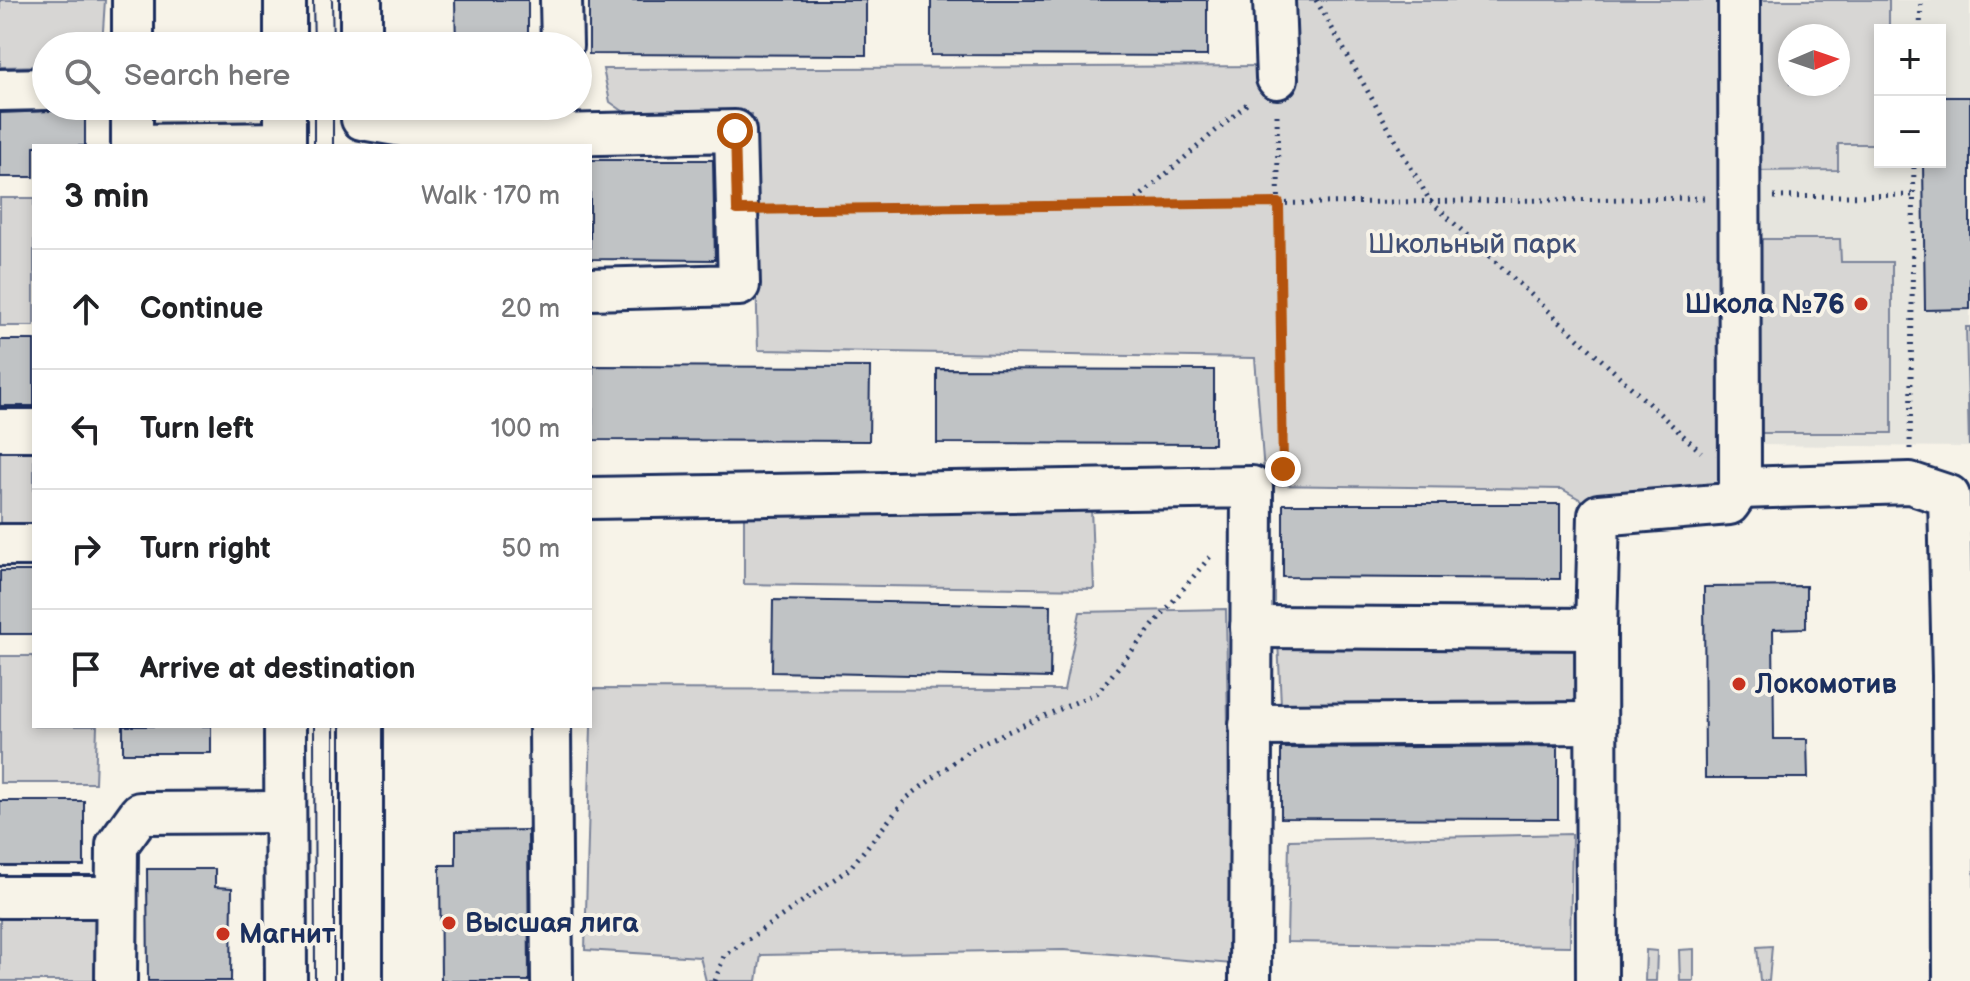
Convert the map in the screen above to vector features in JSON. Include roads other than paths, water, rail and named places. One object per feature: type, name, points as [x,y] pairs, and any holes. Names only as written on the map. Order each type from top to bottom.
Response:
[{"type":"street","points":[[133,0],[133,32]]},
{"type":"street","points":[[285,0],[285,32]]},
{"type":"street","points":[[361,0],[361,32]]},
{"type":"street","points":[[561,0],[562,32]]},
{"type":"street","points":[[1274,0],[1277,78]]},
{"type":"street","points":[[1597,981],[1596,629],[1599,515],[1729,504],[1740,488],[1739,0]]},
{"type":"street","points":[[0,90],[32,89]]},
{"type":"street","points":[[132,120],[132,144]]},
{"type":"street","points":[[362,124],[466,137],[563,120],[735,131],[739,285],[592,289]]},
{"type":"street","points":[[144,144],[285,132]]},
{"type":"street","points":[[0,430],[32,430]]},
{"type":"street","points":[[1740,488],[1910,483],[1949,496],[1961,676],[1954,981]]},
{"type":"street","points":[[592,498],[1252,487],[1250,981]]},
{"type":"street","points":[[0,545],[32,545]]},
{"type":"street","points":[[1251,627],[1596,629]]},
{"type":"street","points":[[1250,725],[1596,723]]},
{"type":"street","points":[[285,728],[286,981]]},
{"type":"street","points":[[362,728],[362,981]]},
{"type":"street","points":[[550,728],[552,981]]},
{"type":"street","points":[[116,981],[117,845],[140,813],[285,812]]},
{"type":"street","points":[[0,897],[116,897]]},
{"type":"tram line","points":[[313,0],[314,32]]},
{"type":"tram line","points":[[332,0],[333,32]]},
{"type":"tram line","points":[[314,120],[314,144]]},
{"type":"tram line","points":[[333,120],[333,144]]},
{"type":"tram line","points":[[314,728],[315,981]]},
{"type":"tram line","points":[[334,728],[334,981]]},
{"type":"place","name":"Школа №76","points":[[1861,304]]},
{"type":"place","name":"Локомотив","points":[[1739,684]]},
{"type":"place","name":"Высшая лига","points":[[449,923]]},
{"type":"place","name":"Магнит","points":[[223,934]]},
{"type":"park label","name":"Школьный парк","points":[[1472,244]]}]
